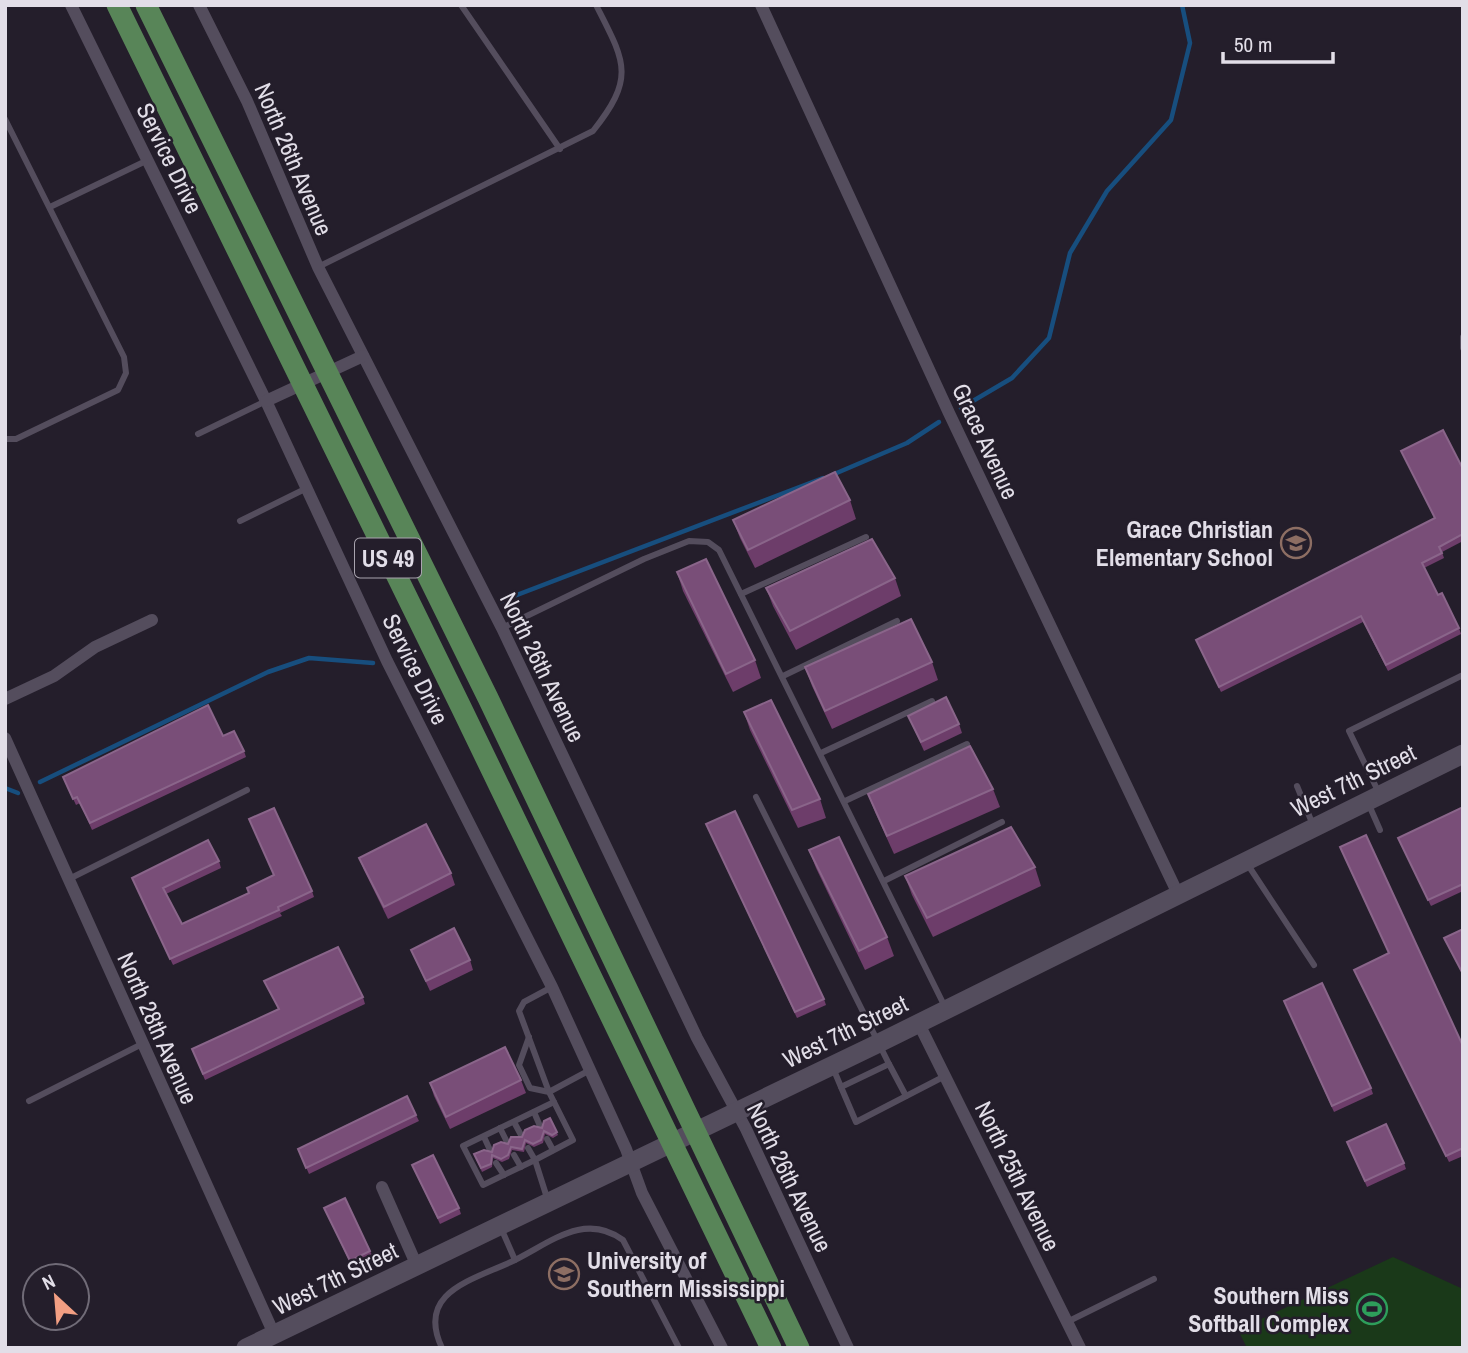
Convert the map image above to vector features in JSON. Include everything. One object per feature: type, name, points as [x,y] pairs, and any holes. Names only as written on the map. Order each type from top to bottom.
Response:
[{"type":"main road","name":"US 49","points":[[117,5],[771,1348]]},
{"type":"main road","name":"US 49","points":[[146,5],[488,698],[799,1348]]},
{"type":"main road","name":"West 7th Street","points":[[246,1348],[877,1044],[1463,754]]},
{"type":"street","name":"Service Drive","points":[[71,5],[266,401],[387,661],[552,987],[630,1164],[722,1348]]},
{"type":"street","name":"North 26th Avenue","points":[[199,5],[247,101],[318,267],[502,628],[848,1348]]},
{"type":"street","name":"Grace Avenue","points":[[761,5],[949,412],[1178,894]]},
{"type":"street","points":[[266,401],[363,356]]},
{"type":"street","points":[[5,699],[54,676],[95,647],[152,620]]},
{"type":"street","name":"North 28th Avenue","points":[[5,738],[274,1334]]},
{"type":"street","name":"North 25th Avenue","points":[[918,1022],[1080,1348]]},
{"type":"street","points":[[382,1186],[417,1266]]},
{"type":"lane","points":[[461,5],[559,149]]},
{"type":"lane","points":[[318,267],[593,131],[615,104],[622,70],[617,47],[596,5]]},
{"type":"lane","points":[[5,119],[124,357],[125,373],[118,390],[16,439],[5,439]]},
{"type":"lane","points":[[50,207],[148,160]]},
{"type":"lane","points":[[1463,337],[1463,348]]},
{"type":"lane","points":[[198,434],[266,401]]},
{"type":"lane","points":[[240,521],[307,488]]},
{"type":"lane","points":[[741,594],[866,537]]},
{"type":"lane","points":[[502,628],[645,559],[689,541],[708,542],[719,550],[946,1009]]},
{"type":"lane","points":[[783,676],[897,621]]},
{"type":"lane","points":[[1380,830],[1373,797],[1349,731],[1463,675]]},
{"type":"lane","points":[[821,753],[932,701]]},
{"type":"lane","points":[[845,801],[967,744]]},
{"type":"lane","points":[[1297,786],[1314,827]]},
{"type":"lane","points":[[69,879],[247,790]]},
{"type":"lane","points":[[755,797],[905,1096]]},
{"type":"lane","points":[[884,881],[1002,822]]},
{"type":"lane","points":[[1245,860],[1314,965]]},
{"type":"lane","points":[[552,987],[524,1002],[519,1011],[549,1092],[554,1102],[573,1140],[483,1185],[463,1146],[554,1102]]},
{"type":"lane","points":[[529,1037],[519,1065],[530,1088],[549,1092],[590,1070]]},
{"type":"lane","points":[[29,1101],[142,1044]]},
{"type":"lane","points":[[841,1087],[889,1064]]},
{"type":"lane","points":[[832,1065],[856,1122],[945,1076]]},
{"type":"lane","points":[[534,1112],[540,1126]]},
{"type":"lane","points":[[514,1122],[521,1135]]},
{"type":"lane","points":[[500,1128],[507,1142]]},
{"type":"lane","points":[[484,1137],[490,1150]]},
{"type":"lane","points":[[547,1139],[553,1150]]},
{"type":"lane","points":[[528,1147],[549,1202]]},
{"type":"lane","points":[[514,1155],[521,1167]]},
{"type":"lane","points":[[496,1163],[504,1175]]},
{"type":"lane","points":[[500,1226],[515,1261]]},
{"type":"lane","points":[[442,1348],[433,1330],[434,1311],[449,1292],[583,1226],[610,1230],[623,1240],[679,1348]]},
{"type":"lane","points":[[1067,1322],[1154,1279]]},
{"type":"green space","name":"Southern Miss Softball Complex","points":[[1393,1257],[1463,1289],[1463,1348],[1247,1348],[1238,1330]]},
{"type":"building","points":[[1443,430],[1463,469],[1463,534],[1439,547],[1442,553],[1422,563],[1438,595],[1442,593],[1459,628],[1386,665],[1361,616],[1219,687],[1196,640],[1435,518],[1401,451]]},
{"type":"building","points":[[835,472],[850,500],[748,550],[733,520]]},
{"type":"building","points":[[872,539],[895,578],[790,631],[766,588]]},
{"type":"building","points":[[706,559],[755,660],[726,674],[677,572]]},
{"type":"building","points":[[911,619],[932,662],[825,711],[805,667]]},
{"type":"building","points":[[946,697],[959,724],[921,742],[908,716]]},
{"type":"building","points":[[771,700],[820,799],[792,810],[744,712]]},
{"type":"building","points":[[208,705],[223,736],[234,731],[244,751],[90,823],[77,797],[73,799],[63,777]]},
{"type":"building","points":[[970,746],[993,789],[887,836],[868,794]]},
{"type":"building","points":[[1463,807],[1463,884],[1428,900],[1398,838]]},
{"type":"building","points":[[274,808],[312,891],[278,907],[279,910],[170,959],[132,878],[208,840],[219,861],[163,888],[182,924],[249,893],[247,888],[274,875],[249,819]]},
{"type":"building","points":[[735,811],[824,999],[795,1012],[706,824]]},
{"type":"building","points":[[426,824],[451,873],[384,907],[359,858]]},
{"type":"building","points":[[1011,827],[1035,867],[927,918],[905,876]]},
{"type":"building","points":[[1366,835],[1463,1046],[1463,1148],[1446,1156],[1354,970],[1389,953],[1340,847]]},
{"type":"building","points":[[839,837],[887,937],[859,951],[809,850]]},
{"type":"building","points":[[454,928],[470,960],[426,981],[411,950]]},
{"type":"building","points":[[1463,929],[1463,974],[1444,938]]},
{"type":"building","points":[[338,947],[363,997],[203,1074],[192,1049],[279,1009],[264,981]]},
{"type":"building","points":[[1322,983],[1371,1088],[1332,1106],[1284,1001]]},
{"type":"building","points":[[505,1047],[521,1080],[446,1117],[430,1083]]},
{"type":"building","points":[[407,1096],[416,1115],[306,1168],[298,1149]]},
{"type":"building","points":[[550,1118],[557,1132],[552,1135],[544,1131],[541,1140],[533,1144],[525,1140],[522,1149],[511,1147],[508,1155],[501,1159],[492,1155],[491,1164],[481,1168],[474,1154],[484,1150],[492,1152],[494,1145],[501,1142],[508,1144],[511,1137],[522,1137],[525,1130],[534,1126],[542,1128],[544,1121]]},
{"type":"building","points":[[1386,1124],[1404,1163],[1365,1181],[1347,1142]]},
{"type":"building","points":[[433,1155],[459,1208],[438,1218],[412,1165]]},
{"type":"building","points":[[345,1198],[370,1251],[350,1261],[324,1208]]},
{"type":"waterway","points":[[961,408],[1012,378],[1049,338],[1070,253],[1107,191],[1171,120],[1190,43],[1182,5]]},
{"type":"waterway","points":[[832,475],[907,443],[939,422]]},
{"type":"waterway","points":[[501,601],[823,478]]},
{"type":"waterway","points":[[40,782],[268,672],[309,658],[373,663]]},
{"type":"waterway","points":[[5,788],[18,793]]},
{"type":"place","name":"Grace Christian Elementary School","points":[[1296,543]]},
{"type":"place","name":"University of Southern Mississippi","points":[[564,1274]]},
{"type":"place","name":"Southern Miss Softball Complex","points":[[1372,1309]]}]
